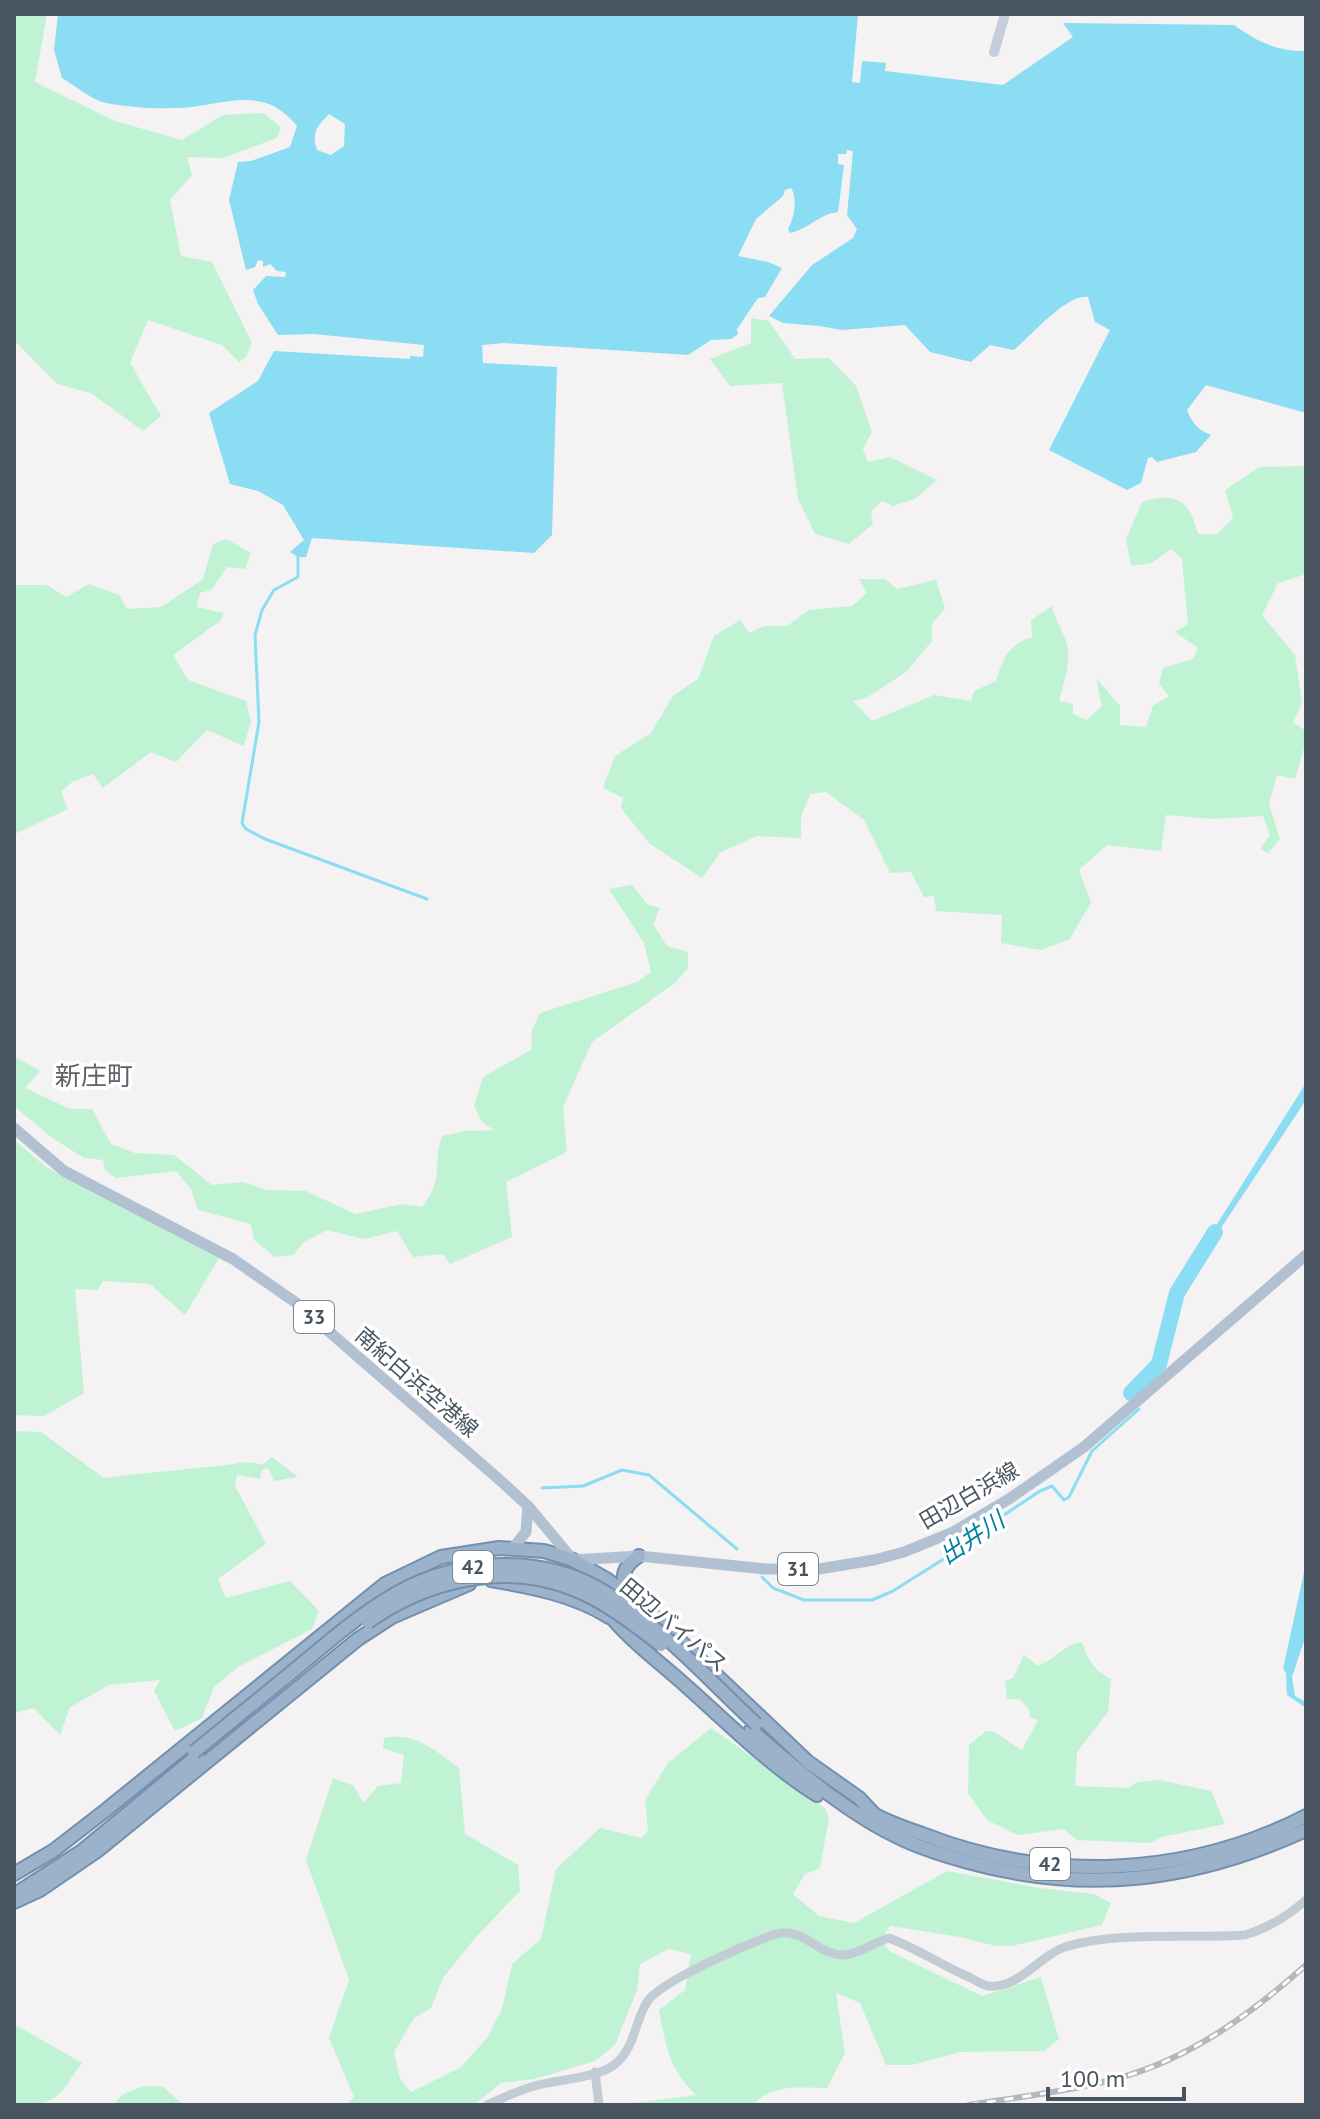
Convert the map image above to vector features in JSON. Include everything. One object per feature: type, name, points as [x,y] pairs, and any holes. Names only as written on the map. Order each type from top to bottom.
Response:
[{"type":"highway","name":"42","points":[[14,1874],[53,1851],[106,1810],[385,1584],[441,1557],[466,1552],[512,1549],[544,1551],[573,1560],[608,1580],[704,1661],[808,1762],[859,1798],[875,1815]]},
{"type":"highway","points":[[626,1594],[622,1577],[624,1570],[629,1562],[639,1556]]},
{"type":"highway","name":"42","points":[[14,1902],[40,1890],[97,1851],[358,1639],[392,1617],[466,1584],[573,1560]]},
{"type":"highway","name":"42","points":[[573,1560],[615,1621]]},
{"type":"highway","name":"田辺バイパス","points":[[14,1894],[82,1851],[357,1619],[386,1599],[443,1573],[493,1565],[540,1567],[602,1589],[643,1619],[819,1787],[904,1840],[942,1854],[1012,1873],[1068,1880],[1122,1880],[1193,1870],[1306,1816]]},
{"type":"highway","name":"42","points":[[491,1580],[565,1597],[615,1621],[791,1776],[845,1812],[904,1840]]},
{"type":"highway","name":"田辺バイパス","points":[[753,1727],[801,1765],[875,1815],[954,1847],[1004,1860],[1072,1867],[1145,1865],[1233,1852],[1306,1830]]},
{"type":"highway","name":"田辺バイパス","points":[[14,1882],[83,1840],[196,1753]]},
{"type":"main road","points":[[994,52],[1005,14]]},
{"type":"main road","name":"南紀白浜空港線","points":[[14,1128],[64,1171],[233,1259],[295,1302],[528,1506],[573,1560]]},
{"type":"main road","name":"田辺白浜線","points":[[573,1560],[639,1556],[765,1569],[819,1569],[904,1552],[953,1532],[1009,1499],[1093,1440],[1306,1255]]},
{"type":"main road","points":[[512,1549],[526,1532],[528,1506]]},
{"type":"street","points":[[487,2105],[517,2090],[611,2068],[628,2052],[641,2012],[650,1997],[749,1944],[782,1932],[797,1934],[833,1954],[847,1955],[889,1938],[988,1986],[1013,1982],[1054,1952],[1082,1943],[1245,1935],[1261,1930],[1306,1900]]},
{"type":"street","points":[[595,2072],[599,2105]]},
{"type":"green space","points":[[14,14],[47,14],[35,82],[115,121],[182,140],[223,115],[263,113],[281,127],[277,138],[223,158],[187,157],[192,175],[170,200],[181,256],[212,262],[252,343],[246,357],[239,362],[222,345],[148,320],[130,363],[161,416],[143,431],[91,393],[57,384],[17,343],[14,344]]},
{"type":"green space","points":[[751,318],[769,321],[795,359],[829,358],[856,386],[872,432],[863,449],[868,462],[890,457],[937,480],[915,499],[893,506],[882,501],[871,511],[873,524],[849,544],[815,534],[798,499],[782,383],[730,386],[710,359],[751,343]]},
{"type":"green space","points":[[1305,466],[1306,574],[1278,583],[1262,615],[1295,655],[1302,704],[1293,722],[1306,731],[1295,779],[1277,775],[1269,804],[1280,839],[1268,853],[1260,849],[1270,835],[1263,816],[1212,819],[1166,815],[1161,851],[1107,845],[1079,870],[1091,902],[1070,939],[1041,950],[1001,943],[1002,915],[936,911],[934,896],[924,897],[911,872],[890,873],[864,820],[826,792],[810,794],[801,817],[801,838],[757,836],[721,852],[702,878],[649,843],[621,808],[623,798],[603,788],[615,756],[651,733],[673,696],[698,679],[714,636],[740,620],[749,633],[764,626],[787,626],[809,610],[852,606],[867,593],[859,579],[885,579],[897,589],[936,580],[945,608],[932,624],[932,641],[906,672],[866,698],[853,701],[872,721],[934,695],[971,701],[974,691],[996,681],[1012,648],[1032,637],[1031,620],[1052,606],[1068,652],[1059,701],[1073,704],[1073,714],[1087,720],[1102,706],[1096,678],[1120,706],[1120,725],[1146,727],[1153,706],[1169,696],[1159,684],[1163,668],[1193,659],[1198,648],[1175,632],[1188,624],[1182,559],[1171,549],[1152,563],[1131,566],[1126,539],[1142,502],[1164,498],[1179,501],[1190,513],[1198,534],[1217,534],[1233,518],[1225,490],[1259,467]]},
{"type":"green space","points":[[226,539],[251,553],[245,569],[227,567],[211,590],[200,593],[197,607],[224,613],[220,621],[173,655],[188,680],[246,701],[251,721],[244,746],[207,730],[176,762],[151,752],[103,788],[93,774],[72,782],[61,792],[68,809],[14,833],[14,585],[47,585],[66,597],[89,584],[119,595],[127,609],[161,607],[203,579],[213,544]]},
{"type":"green space","points":[[632,885],[648,905],[660,908],[653,924],[667,946],[688,952],[688,968],[675,983],[592,1042],[563,1107],[567,1152],[506,1182],[512,1237],[450,1264],[443,1254],[413,1257],[397,1231],[364,1239],[327,1230],[303,1243],[293,1255],[275,1257],[254,1240],[251,1224],[198,1210],[191,1189],[176,1171],[116,1178],[105,1170],[103,1160],[84,1158],[51,1137],[14,1106],[14,1056],[40,1071],[25,1088],[70,1109],[92,1109],[111,1144],[135,1153],[174,1155],[212,1185],[243,1182],[267,1190],[306,1191],[355,1214],[402,1204],[422,1207],[436,1180],[442,1136],[494,1130],[482,1122],[474,1106],[483,1077],[531,1050],[532,1030],[540,1013],[637,982],[651,972],[644,943],[609,889]]},
{"type":"green space","points":[[14,1140],[46,1167],[219,1258],[185,1315],[150,1284],[103,1281],[98,1290],[75,1289],[84,1393],[44,1416],[14,1415]]},
{"type":"green space","points":[[14,1431],[41,1432],[104,1478],[246,1462],[262,1465],[272,1457],[298,1477],[274,1481],[268,1468],[262,1470],[260,1479],[237,1475],[235,1486],[266,1544],[218,1579],[226,1598],[290,1581],[319,1611],[312,1629],[238,1667],[214,1687],[202,1718],[175,1731],[154,1691],[160,1680],[109,1685],[70,1707],[60,1735],[34,1708],[14,1713]]},
{"type":"green space","points":[[1082,1642],[1092,1664],[1111,1679],[1108,1712],[1077,1752],[1075,1786],[1128,1788],[1138,1782],[1159,1780],[1211,1791],[1225,1824],[1162,1837],[1150,1843],[1077,1840],[1064,1829],[1017,1835],[987,1820],[968,1793],[969,1745],[986,1731],[993,1731],[1022,1750],[1038,1720],[1030,1717],[1029,1709],[1020,1699],[1007,1699],[1005,1681],[1013,1678],[1024,1655],[1038,1666]]},
{"type":"green space","points":[[711,1728],[825,1808],[829,1818],[820,1868],[805,1874],[793,1894],[819,1916],[854,1923],[947,1871],[1039,1888],[1094,1894],[1111,1903],[1102,1925],[1012,1946],[996,1946],[890,1926],[880,1940],[891,1952],[982,1996],[1041,1977],[1059,2039],[1044,2051],[960,2052],[912,2065],[886,2065],[860,2003],[836,1993],[845,2053],[827,2088],[778,2090],[760,2098],[753,2105],[617,2105],[696,2095],[680,2076],[670,2057],[659,2010],[685,1990],[691,1954],[669,1949],[640,1964],[637,1990],[615,2045],[595,2061],[534,2079],[501,2083],[474,2105],[346,2105],[354,2097],[329,2038],[349,1980],[306,1860],[333,1778],[354,1786],[363,1803],[378,1786],[401,1783],[404,1755],[383,1748],[384,1738],[406,1738],[424,1744],[459,1768],[465,1834],[518,1865],[520,1891],[475,1938],[443,1978],[431,2008],[414,2018],[394,2052],[400,2079],[411,2092],[461,2067],[487,2038],[502,2009],[512,1964],[541,1939],[556,1869],[600,1828],[641,1838],[648,1831],[645,1800],[668,1763]]},
{"type":"green space","points":[[14,2024],[82,2063],[61,2092],[49,2101],[14,2105]]},
{"type":"green space","points":[[143,2086],[162,2086],[184,2105],[113,2105],[122,2095]]},
{"type":"water","points":[[58,14],[858,14],[852,82],[860,83],[862,61],[886,63],[885,71],[1003,85],[1073,37],[1063,23],[1234,25],[1268,44],[1286,50],[1306,51],[1306,413],[1206,385],[1187,410],[1196,426],[1211,435],[1196,452],[1157,462],[1152,457],[1148,458],[1141,483],[1127,490],[1049,450],[1110,330],[1095,322],[1088,297],[1079,298],[1059,309],[1014,350],[990,345],[971,362],[930,352],[905,325],[842,330],[783,323],[769,316],[812,265],[853,238],[857,229],[847,215],[853,151],[847,150],[846,154],[838,154],[838,164],[844,165],[838,212],[790,233],[788,229],[795,203],[791,188],[785,190],[783,196],[756,219],[738,256],[782,268],[765,297],[758,298],[737,329],[738,334],[731,339],[711,340],[688,355],[504,343],[482,345],[483,363],[557,367],[552,535],[534,553],[312,538],[306,557],[298,557],[290,552],[304,540],[283,505],[258,491],[230,484],[209,413],[258,381],[274,351],[410,359],[410,356],[423,357],[424,345],[314,334],[278,335],[258,304],[253,290],[266,276],[285,277],[286,272],[277,271],[270,264],[263,267],[263,261],[258,260],[255,267],[246,270],[229,200],[238,162],[251,161],[290,147],[297,126],[283,112],[269,104],[239,100],[167,108],[106,103],[62,78],[54,50]],"holes":[[[329,114],[345,124],[344,146],[331,155],[317,150],[316,130]]]},
{"type":"water","points":[[1306,1083],[1306,1100],[1205,1252],[1202,1248]]},
{"type":"water","points":[[1306,1563],[1306,1635],[1292,1677],[1295,1696],[1306,1702],[1306,1708],[1287,1695],[1283,1669]]},
{"type":"waterway","points":[[298,557],[298,577],[274,590],[262,610],[255,635],[259,722],[242,823],[246,829],[265,839],[427,899]]},
{"type":"waterway","name":"出井川","points":[[1131,1393],[1159,1364],[1177,1293],[1215,1232]]},
{"type":"waterway","name":"出井川","points":[[762,1577],[773,1588],[804,1600],[872,1600],[893,1591],[961,1548],[983,1529],[1040,1491],[1052,1486],[1064,1500],[1069,1497],[1092,1451],[1139,1409]]},
{"type":"waterway","name":"出井川","points":[[542,1488],[583,1486],[622,1470],[649,1475],[737,1549]]},
{"type":"railway","points":[[969,2105],[1082,2087],[1119,2078],[1171,2059],[1242,2017],[1306,1965]]},
{"type":"district","name":"新庄町","points":[[94,1076]]}]
